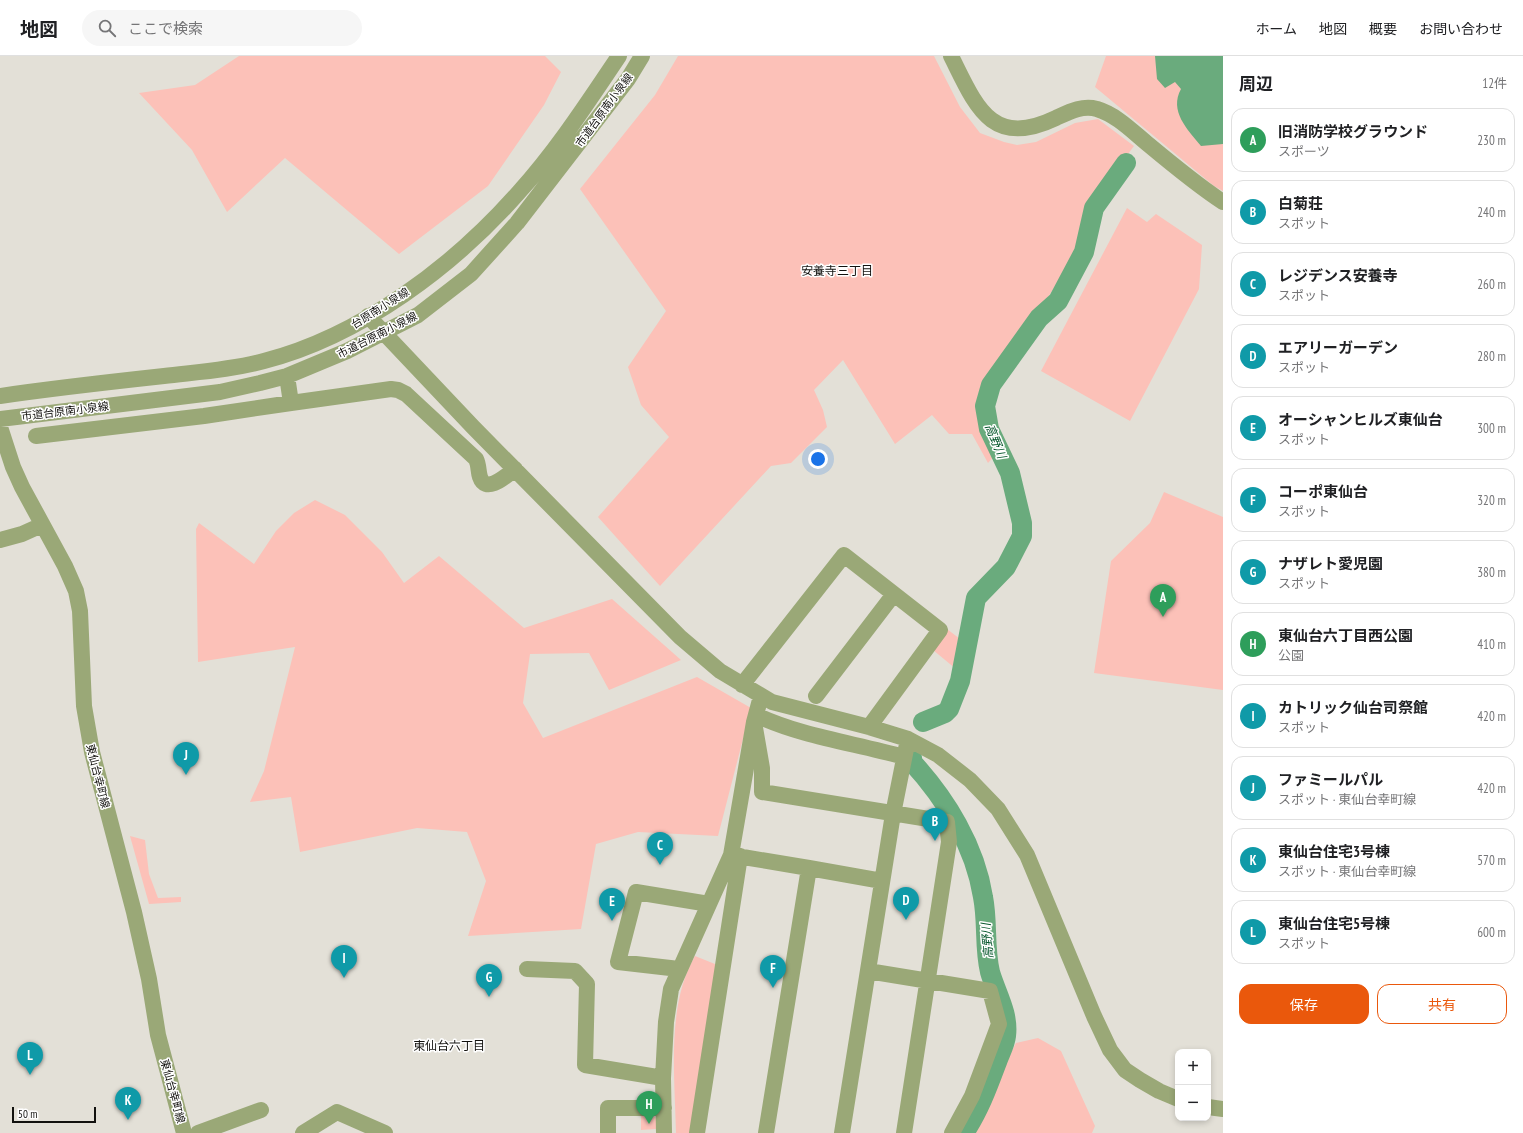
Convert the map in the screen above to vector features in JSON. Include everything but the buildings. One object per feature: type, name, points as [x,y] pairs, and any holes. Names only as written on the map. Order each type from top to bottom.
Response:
[{"type":"street","name":"台原南小泉線","points":[[43,391],[233,368],[264,361],[304,348],[343,330],[368,316],[403,294],[461,252],[520,191],[576,119],[620,56]]},
{"type":"street","name":"市道台原南小泉線","points":[[0,419],[220,392],[287,376],[347,351],[418,315],[471,274],[517,223],[628,79],[642,56]]},
{"type":"street","points":[[952,56],[982,113],[995,123],[1008,128],[1024,129],[1041,125],[1076,109],[1096,109],[1117,119],[1203,189],[1223,202]]},
{"type":"street","points":[[368,316],[515,469],[680,637],[720,671],[772,702],[908,739],[929,749],[956,768],[998,809],[1027,855],[1094,1016],[1110,1050],[1126,1070],[1159,1091],[1175,1098]]},
{"type":"street","points":[[287,376],[290,403]]},
{"type":"street","points":[[36,436],[204,416],[391,389],[398,390],[406,394],[476,459],[480,466],[482,481],[490,485],[500,481],[515,469]]},
{"type":"street","name":"市道台原南小泉線","points":[[0,396],[43,391]]},
{"type":"street","name":"東仙台幸町線","points":[[0,427],[13,467],[42,525],[66,566],[76,591],[80,611],[84,706],[90,746],[135,920],[149,979],[158,1034],[184,1133]]},
{"type":"street","points":[[0,540],[22,534],[42,525]]},
{"type":"street","points":[[742,685],[844,555],[940,630],[868,727]]},
{"type":"street","points":[[816,696],[894,594]]},
{"type":"street","points":[[697,1133],[755,719],[761,696]]},
{"type":"street","points":[[755,719],[820,738],[866,746],[904,757]]},
{"type":"street","points":[[755,719],[762,768],[762,792],[947,822],[949,842],[904,1133]]},
{"type":"street","points":[[842,1133],[893,814],[908,739]]},
{"type":"street","points":[[736,855],[882,880]]},
{"type":"street","points":[[664,1133],[663,1078],[671,989],[709,904],[736,855]]},
{"type":"street","points":[[766,1133],[809,868]]},
{"type":"street","points":[[679,969],[618,962],[636,892],[709,904]]},
{"type":"street","points":[[527,969],[575,971],[588,984],[585,1065],[663,1078]]},
{"type":"street","points":[[868,971],[990,991],[999,1024],[972,1096],[952,1133]]},
{"type":"street","points":[[1211,1107],[1223,1109],[1223,1102]]},
{"type":"street","points":[[608,1133],[608,1108],[664,1108]]},
{"type":"street","points":[[198,1133],[261,1110]]},
{"type":"street","points":[[303,1133],[337,1112],[385,1133]]},
{"type":"shaded area","points":[[239,56],[545,56],[561,72],[544,105],[488,186],[399,254],[285,158],[227,212],[192,150],[139,93],[195,85]]},
{"type":"shaded area","points":[[678,56],[934,56],[960,107],[980,133],[1017,145],[1036,142],[1075,123],[1098,119],[1134,146],[1091,203],[1078,250],[1036,316],[988,385],[982,407],[985,427],[998,452],[988,463],[972,434],[949,434],[932,415],[895,444],[843,360],[814,390],[823,410],[827,427],[791,463],[771,466],[660,586],[598,517],[669,437],[641,405],[628,367],[666,311],[580,189],[655,95]]},
{"type":"shaded area","points":[[1106,56],[1223,56],[1223,191],[1214,186],[1095,87]]},
{"type":"shaded area","points":[[1155,56],[1223,56],[1223,144],[1201,146],[1190,133],[1178,112],[1178,97],[1181,89],[1175,82],[1165,88],[1157,79]]},
{"type":"shaded area","points":[[1127,208],[1147,222],[1156,214],[1202,245],[1199,289],[1130,421],[1041,371]]},
{"type":"shaded area","points":[[1164,492],[1223,517],[1223,690],[1094,673],[1111,561],[1150,523]]},
{"type":"shaded area","points":[[315,500],[345,515],[382,552],[404,583],[439,556],[524,628],[612,599],[681,660],[609,690],[589,653],[530,654],[523,703],[543,738],[697,677],[751,708],[718,836],[638,832],[596,844],[581,929],[468,936],[486,881],[467,832],[417,828],[300,852],[291,797],[250,802],[264,771],[295,647],[198,662],[196,529],[199,523],[254,564],[276,531],[294,513]]},
{"type":"shaded area","points":[[947,629],[960,639],[956,669],[933,650]]},
{"type":"shaded area","points":[[130,836],[145,840],[149,874],[158,898],[181,897],[181,902],[149,904]]},
{"type":"shaded area","points":[[695,956],[720,966],[692,1133],[676,1133],[674,1042],[676,1019],[686,975]]},
{"type":"shaded area","points":[[1038,1038],[1061,1051],[1095,1126],[1092,1133],[975,1133],[998,1077],[1016,1043]]},
{"type":"shaded area","points":[[641,1112],[650,1112],[657,1119],[656,1129],[641,1130]]},
{"type":"waterway","name":"高野川","points":[[923,722],[945,713],[949,709],[960,681],[976,598],[1006,567],[1022,536],[1022,523],[1010,473],[989,429],[985,406],[991,385],[1039,318],[1058,301],[1084,252],[1094,208],[1126,163]]},
{"type":"waterway","name":"高野川","points":[[912,757],[912,762],[936,792],[957,824],[973,860],[983,897],[988,963],[1006,1019],[1006,1036],[1004,1046],[983,1098],[964,1133]]},
{"type":"place","name":"旧消防学校グラウンド","points":[[1163,617]]},
{"type":"place","name":"ファミールパル","points":[[186,775]]},
{"type":"place","name":"白菊荘","points":[[935,841]]},
{"type":"place","name":"レジデンス安養寺","points":[[660,865]]},
{"type":"place","name":"エアリーガーデン","points":[[906,920]]},
{"type":"place","name":"オーシャンヒルズ東仙台","points":[[612,921]]},
{"type":"place","name":"カトリック仙台司祭館","points":[[344,978]]},
{"type":"place","name":"コーポ東仙台","points":[[773,988]]},
{"type":"place","name":"ナザレト愛児園","points":[[489,997]]},
{"type":"place","name":"東仙台住宅5号棟","points":[[30,1075]]},
{"type":"place","name":"東仙台住宅3号棟","points":[[128,1120]]},
{"type":"place","name":"東仙台六丁目西公園","points":[[649,1124]]},
{"type":"district","name":"安養寺三丁目","points":[[837,270]]},
{"type":"district","name":"東仙台六丁目","points":[[449,1045]]}]
